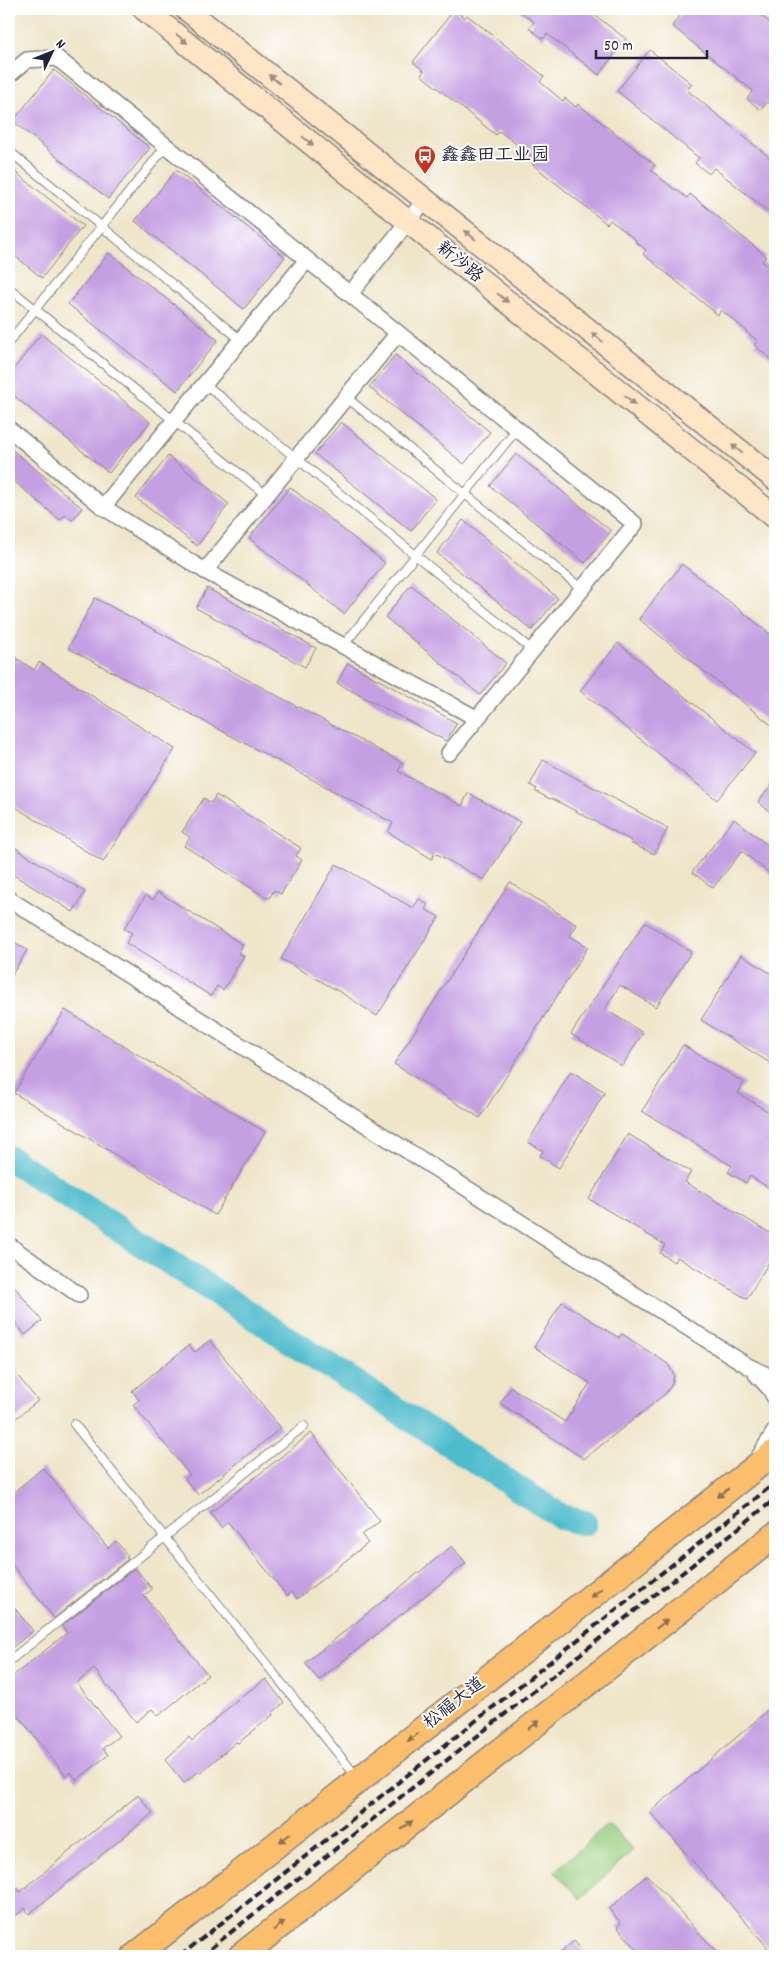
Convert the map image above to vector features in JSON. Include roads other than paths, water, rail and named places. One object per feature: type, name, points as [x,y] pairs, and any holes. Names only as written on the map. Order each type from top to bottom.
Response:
[{"type":"main road","name":"新沙路","points":[[144,9],[775,517]]},
{"type":"main road","name":"新沙路","points":[[186,9],[775,479]]},
{"type":"main road","name":"松福大道","points":[[136,1956],[775,1452]]},
{"type":"main road","points":[[241,1956],[775,1535]]},
{"type":"main road","points":[[741,1562],[775,1551]]},
{"type":"street","points":[[9,75],[27,60],[57,58],[635,524],[449,753]]},
{"type":"street","points":[[350,294],[425,200]]},
{"type":"street","points":[[103,507],[307,260]]},
{"type":"street","points":[[205,570],[398,333]]},
{"type":"street","points":[[9,429],[103,507],[205,570],[476,718]]},
{"type":"street","points":[[9,899],[748,1366],[775,1379]]},
{"type":"street","points":[[9,1245],[79,1295]]},
{"type":"street","points":[[748,1366],[770,1389],[775,1398]]},
{"type":"street","points":[[748,1474],[775,1431]]},
{"type":"lane","points":[[9,342],[166,146]]},
{"type":"lane","points":[[9,151],[241,340]]},
{"type":"lane","points":[[9,288],[266,496]]},
{"type":"lane","points":[[205,384],[532,650]]},
{"type":"lane","points":[[346,396],[582,589]]},
{"type":"lane","points":[[343,646],[517,429]]},
{"type":"lane","points":[[74,1424],[359,1780]]},
{"type":"lane","points":[[9,1661],[304,1426]]},
{"type":"waterway","points":[[9,1158],[562,1517],[584,1523]]},
{"type":"railway","points":[[180,1956],[775,1483]]},
{"type":"railway","points":[[201,1956],[775,1499]]},
{"type":"place","name":"鑫鑫田工业园","points":[[425,175]]}]
